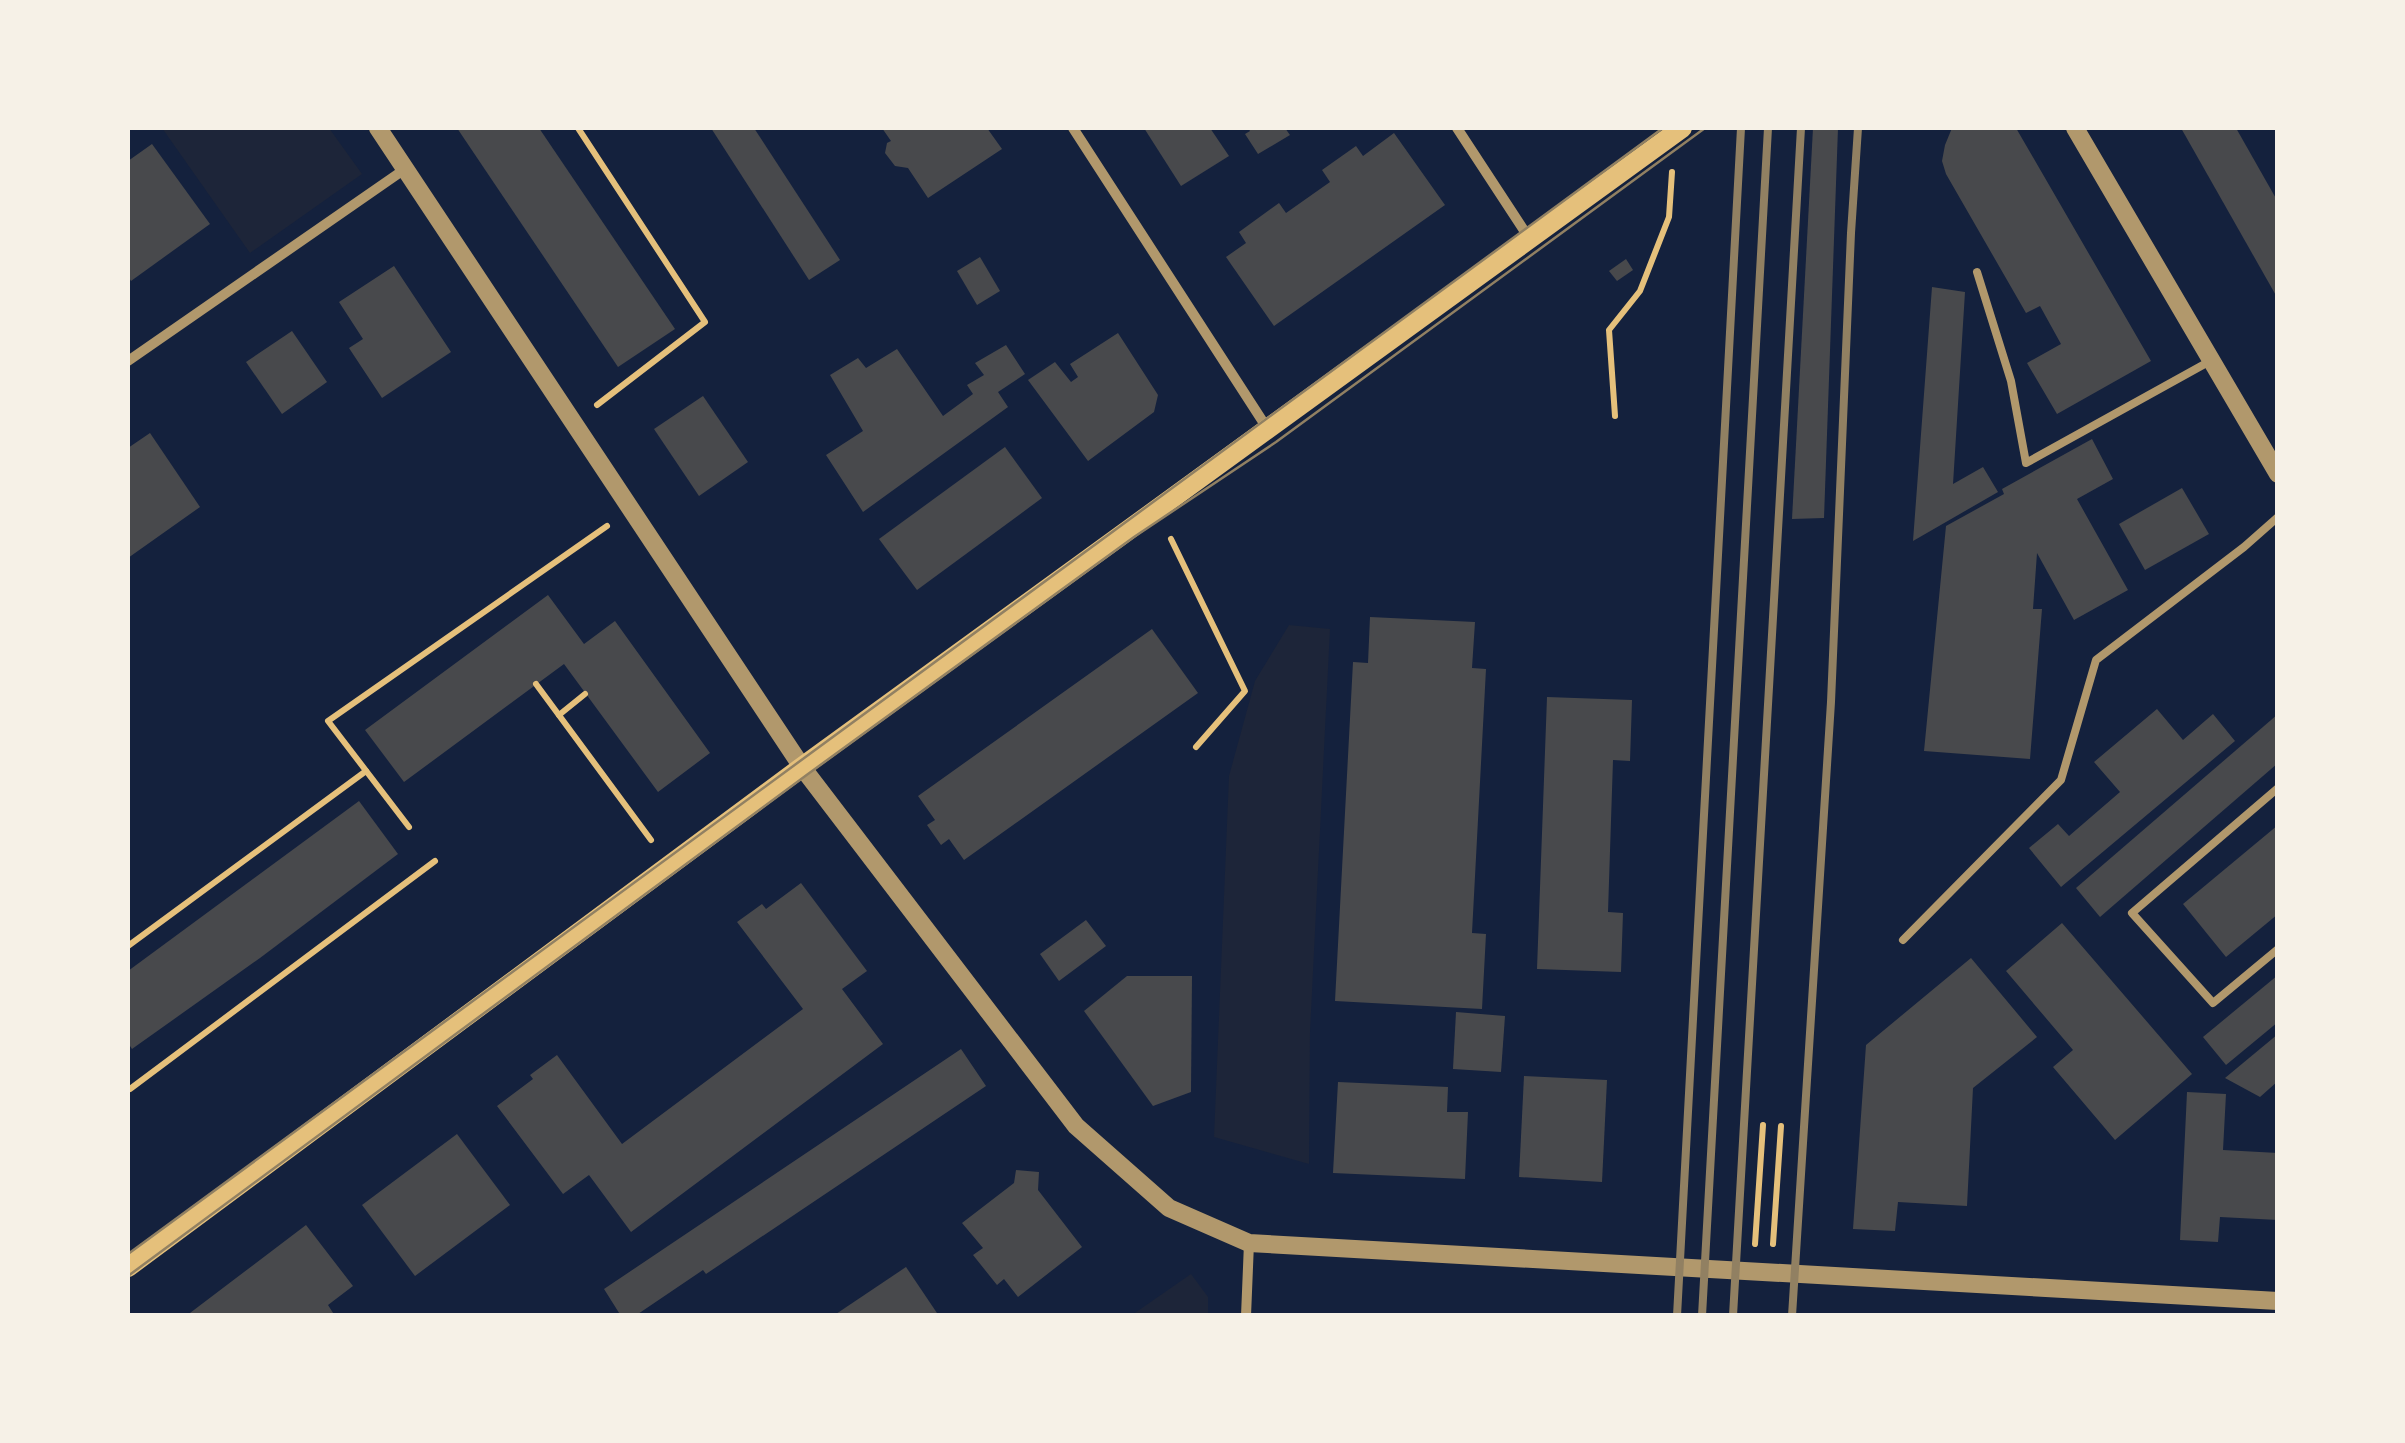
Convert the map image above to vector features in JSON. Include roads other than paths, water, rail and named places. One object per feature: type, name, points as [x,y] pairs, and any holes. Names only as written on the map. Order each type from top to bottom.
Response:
[{"type":"main road","points":[[128,1267],[802,767],[1682,128]]},
{"type":"street","points":[[378,128],[802,767],[1076,1126],[1169,1208],[1249,1243],[2278,1300]]},
{"type":"street","points":[[1073,128],[1268,429]]},
{"type":"street","points":[[1457,128],[1530,239]]},
{"type":"street","points":[[2075,128],[2278,474]]},
{"type":"street","points":[[128,361],[405,168]]},
{"type":"street","points":[[1246,1316],[1249,1243]]},
{"type":"lane","points":[[1977,272],[2011,381],[2026,463],[2212,360]]},
{"type":"lane","points":[[1903,940],[2061,780],[2096,660],[2278,517]]},
{"type":"lane","points":[[2278,788],[2132,913],[2213,1004],[2278,949]]},
{"type":"tram line","points":[[128,1254],[1663,128]]},
{"type":"tram line","points":[[128,1276],[808,774],[1134,537],[1276,442],[1705,128]]},
{"type":"railway","points":[[1677,1316],[1741,128]]},
{"type":"railway","points":[[1702,1316],[1768,128]]},
{"type":"railway","points":[[1733,1316],[1801,128]]},
{"type":"railway","points":[[1792,1316],[1831,702],[1858,128]]}]
